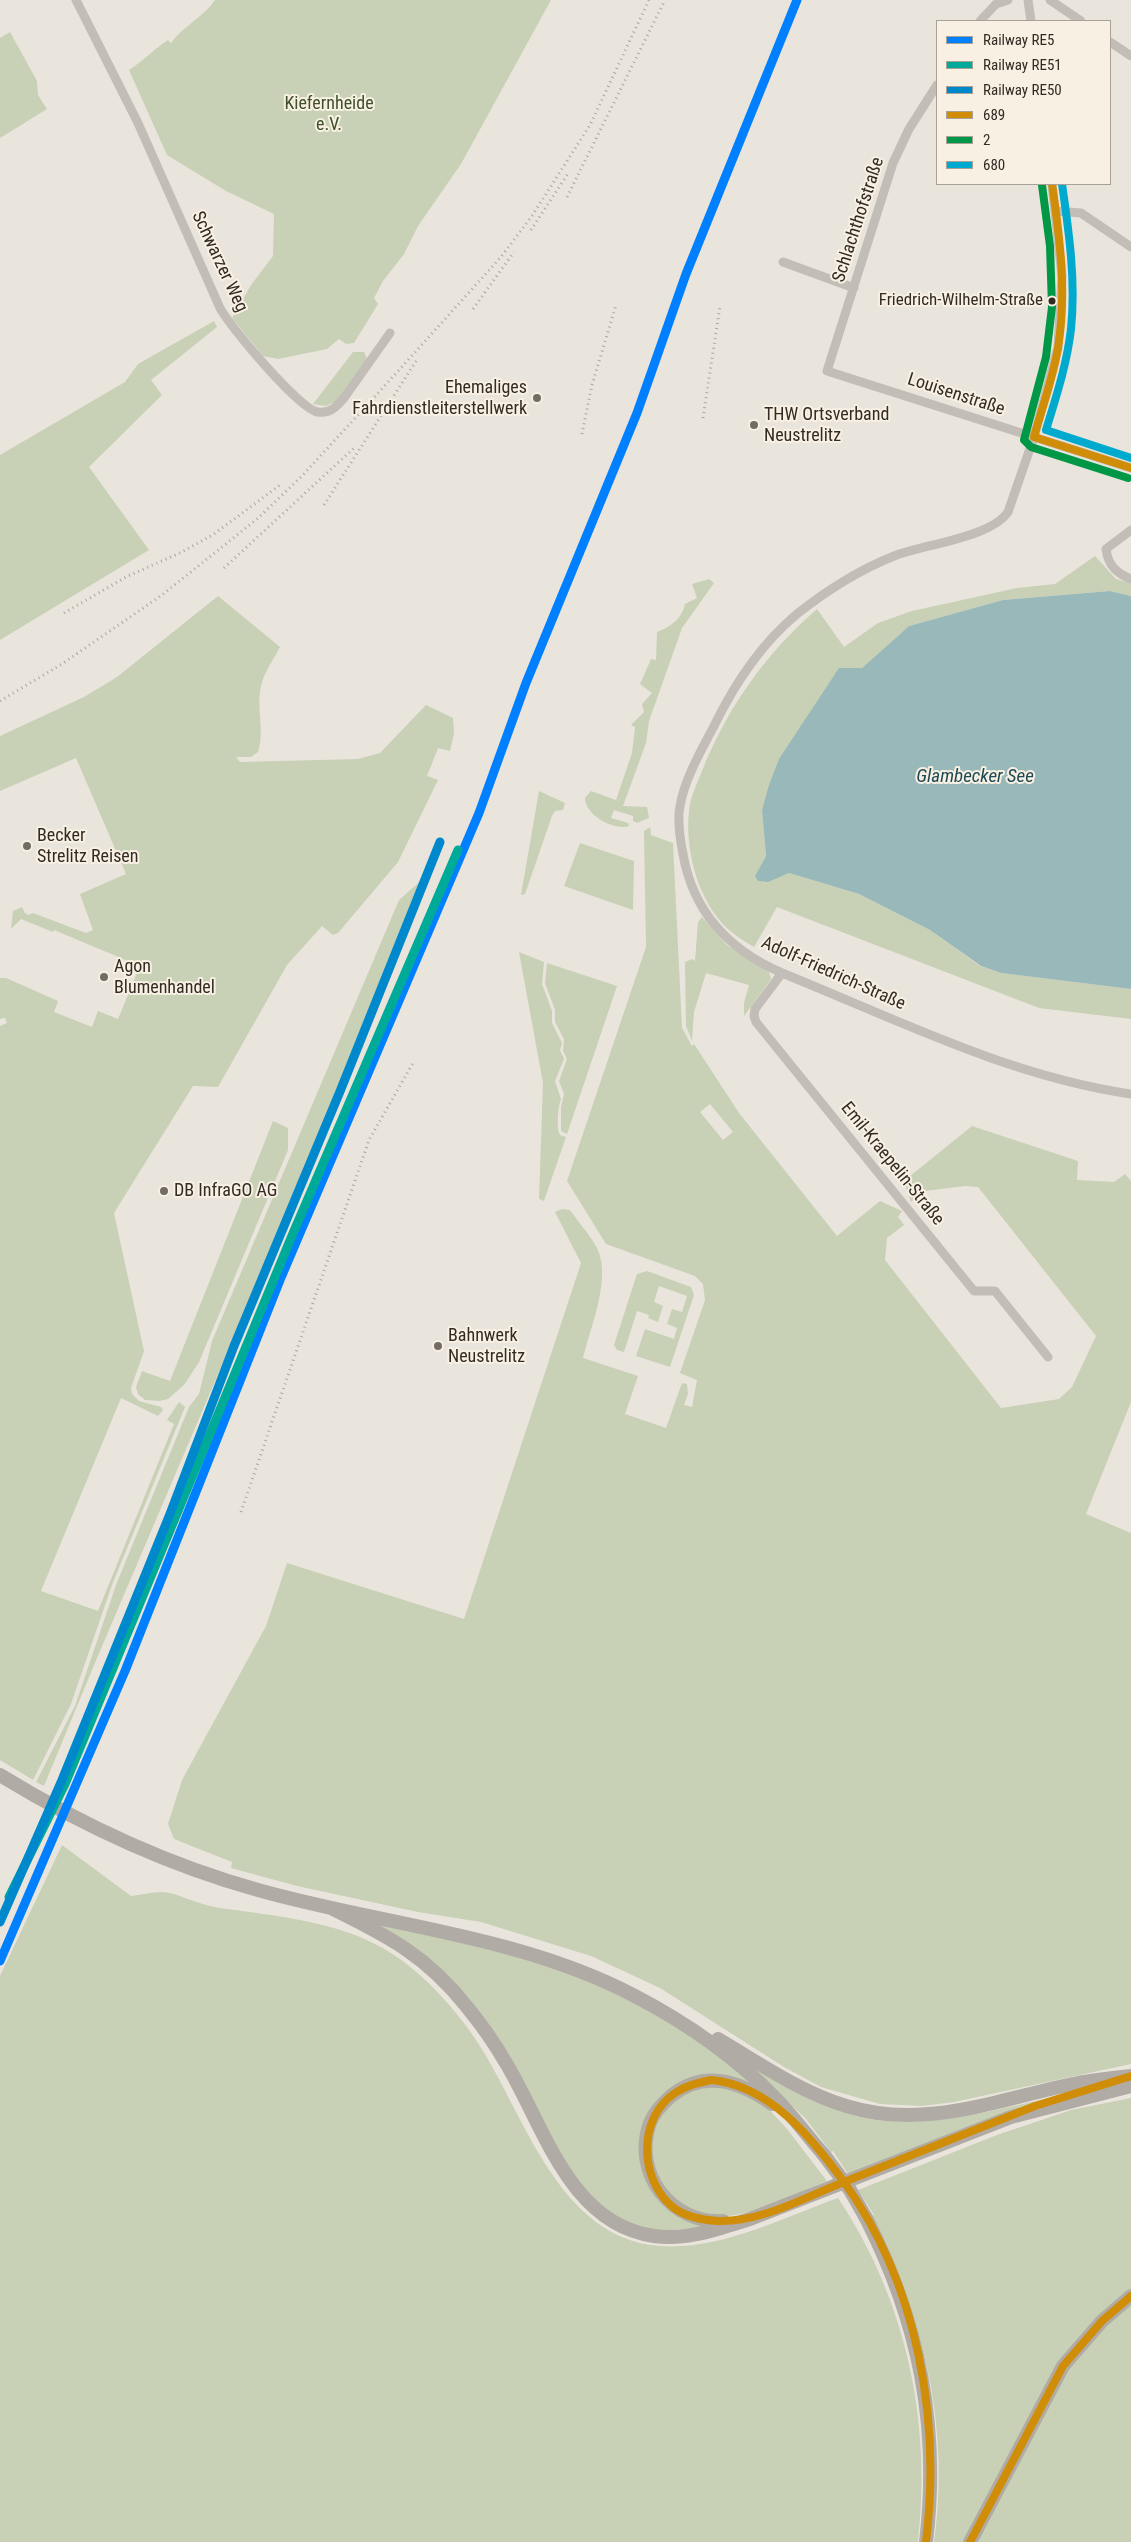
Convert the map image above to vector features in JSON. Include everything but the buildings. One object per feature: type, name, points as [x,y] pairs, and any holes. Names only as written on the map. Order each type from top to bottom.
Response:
[{"type":"main road","points":[[0,1775],[90,1825],[135,1846],[222,1878],[258,1890],[331,1908],[431,1928],[564,1966],[632,1994],[677,2020],[713,2044],[754,2078],[824,2155],[850,2190],[880,2245],[904,2306],[921,2371],[930,2428],[931,2503],[926,2542]]},
{"type":"main road","points":[[331,1908],[412,1952],[443,1978],[468,2007],[506,2063],[536,2123],[567,2177],[588,2202],[609,2220],[641,2233],[655,2236],[676,2237],[717,2229],[750,2219],[1034,2106],[1131,2076]]},
{"type":"main road","points":[[677,2020],[718,2038],[816,2095],[846,2106],[884,2113],[932,2114],[992,2105],[1077,2084],[1131,2076]]},
{"type":"main road","points":[[750,2219],[703,2221],[685,2215],[670,2204],[656,2184],[647,2158],[646,2142],[652,2117],[664,2102],[683,2088],[698,2082],[720,2080],[751,2089],[797,2125]]},
{"type":"main road","points":[[1011,2116],[1131,2086]]},
{"type":"main road","points":[[970,2542],[1063,2366],[1102,2321],[1131,2296]]},
{"type":"street","name":"Schwarzer Weg","points":[[76,0],[138,123],[220,308],[237,334],[268,368],[311,410],[324,412],[332,410],[344,398],[390,333]]},
{"type":"street","points":[[981,20],[996,4],[1008,0]]},
{"type":"street","points":[[1028,0],[1031,20]]},
{"type":"street","points":[[1050,0],[1080,20]]},
{"type":"street","points":[[1111,43],[1131,56]]},
{"type":"street","name":"Schlachthofstraße","points":[[827,371],[896,158],[909,130],[936,87]]},
{"type":"street","points":[[1034,437],[1054,369],[1061,328],[1062,276],[1052,185]]},
{"type":"street","points":[[1056,211],[1081,214],[1131,247]]},
{"type":"street","points":[[783,262],[854,288]]},
{"type":"street","name":"Louisenstraße","points":[[827,371],[1131,468]]},
{"type":"street","name":"Adolf-Friedrich-Straße","points":[[1034,437],[1012,504],[1004,519],[983,531],[894,556],[859,573],[815,600],[787,624],[754,662],[727,700],[697,759],[684,792],[679,811],[682,848],[693,891],[711,922],[730,942],[755,959],[782,973],[1015,1068],[1082,1085],[1131,1094]]},
{"type":"street","points":[[1131,530],[1106,549],[1107,558],[1112,567],[1119,574],[1131,579]]},
{"type":"street","name":"Emil-Kraepelin-Straße","points":[[782,973],[755,1009],[754,1016],[756,1022],[974,1290],[995,1291],[1048,1356]]},
{"type":"green space","name":"Kiefernheide e.V.","points":[[215,0],[551,0],[461,164],[418,226],[404,254],[383,281],[374,298],[378,304],[354,343],[346,344],[339,339],[327,349],[278,359],[263,356],[232,318],[251,285],[273,256],[274,214],[226,191],[167,155],[129,70],[168,40],[171,43],[205,12]]},
{"type":"green space","points":[[10,32],[37,81],[38,95],[47,109],[0,138],[0,38]]},
{"type":"green space","points":[[214,321],[217,327],[151,380],[162,395],[89,467],[149,550],[0,640],[0,455],[125,382],[138,364]]},
{"type":"green space","points":[[353,352],[364,352],[367,359],[339,400],[326,406],[313,404]]},
{"type":"green space","points":[[1095,556],[1116,579],[1131,583],[1131,596],[1110,591],[1003,600],[909,626],[862,668],[779,759],[762,810],[766,856],[758,872],[763,882],[789,873],[859,894],[930,930],[980,966],[1001,973],[1131,989],[1131,1019],[1039,1008],[777,907],[754,947],[736,936],[721,922],[705,897],[694,869],[688,825],[691,801],[723,725],[765,663],[798,626],[817,609],[844,647],[878,623],[912,611],[1017,588],[1055,584]]},
{"type":"green space","points":[[709,579],[714,583],[682,628],[649,721],[646,743],[623,806],[647,807],[649,818],[637,823],[633,821],[633,816],[614,810],[611,818],[628,823],[629,826],[623,827],[608,824],[595,816],[586,804],[585,798],[591,791],[616,800],[632,753],[635,727],[631,725],[644,712],[642,704],[652,693],[640,684],[651,659],[656,660],[657,632],[675,622],[685,604],[697,598],[692,584]]},
{"type":"green space","points":[[218,596],[280,647],[262,681],[259,702],[261,736],[258,752],[251,757],[236,757],[240,762],[358,759],[380,753],[426,705],[453,718],[454,733],[450,751],[438,748],[427,776],[438,780],[398,862],[338,933],[333,935],[322,926],[287,965],[218,1087],[193,1086],[114,1213],[144,1351],[131,1388],[132,1394],[139,1401],[161,1407],[163,1410],[158,1416],[121,1398],[41,1591],[98,1611],[174,1424],[167,1420],[179,1402],[185,1407],[112,1585],[71,1704],[33,1780],[0,1760],[0,1026],[7,1023],[5,1018],[0,1019],[0,978],[6,978],[58,1001],[54,1012],[92,1027],[98,1011],[118,1019],[140,966],[54,930],[53,932],[21,919],[11,929],[13,911],[22,907],[28,915],[33,913],[86,933],[93,930],[80,894],[126,874],[76,758],[0,791],[0,736],[84,697],[117,677]]},
{"type":"green space","points":[[539,791],[565,803],[563,810],[555,811],[552,816],[525,894],[521,895]]},
{"type":"green space","points":[[650,827],[651,835],[673,843],[682,1028],[692,1046],[694,1044],[739,1113],[837,1236],[880,1201],[902,1211],[898,1217],[904,1225],[887,1238],[885,1260],[1001,1408],[1059,1399],[1072,1387],[1096,1336],[978,1187],[965,1186],[925,1191],[911,1202],[904,1181],[972,1126],[1078,1161],[1077,1180],[1114,1182],[1125,1174],[1131,1181],[1131,1402],[1086,1514],[1131,1533],[1131,2064],[954,2102],[922,2106],[880,2104],[821,2087],[784,2067],[660,1988],[591,1956],[481,1922],[418,1912],[297,1886],[231,1868],[232,1862],[174,1839],[168,1824],[182,1780],[266,1626],[287,1563],[464,1619],[581,1263],[555,1212],[562,1209],[570,1210],[594,1243],[601,1260],[601,1288],[583,1358],[638,1376],[625,1414],[666,1428],[682,1383],[687,1384],[688,1394],[684,1405],[692,1407],[697,1380],[680,1373],[705,1300],[703,1284],[695,1276],[606,1244],[567,1181],[646,947],[644,831]],"holes":[[[710,1104],[733,1132],[723,1140],[700,1112]]]},
{"type":"green space","points":[[580,843],[634,861],[633,910],[564,886]]},
{"type":"green space","points":[[433,870],[44,1786],[36,1782],[75,1706],[116,1585],[189,1407],[199,1394],[212,1341],[399,900]]},
{"type":"green space","points":[[702,917],[727,945],[769,972],[771,979],[744,1016],[744,1003],[749,985],[706,973],[694,1012],[692,1041],[686,1026],[685,962],[692,959],[695,961],[698,922]]},
{"type":"green space","points":[[519,952],[544,962],[542,984],[552,1011],[552,1023],[562,1043],[560,1050],[564,1059],[555,1081],[561,1099],[558,1127],[560,1135],[566,1137],[544,1201],[539,1199],[543,1083]]},
{"type":"green space","points":[[547,963],[617,986],[567,1134],[561,1131],[561,1107],[564,1094],[559,1081],[567,1059],[563,1051],[564,1039],[555,1022],[555,1010],[545,983]]},
{"type":"green space","points":[[273,1121],[288,1128],[288,1150],[199,1362],[184,1385],[168,1399],[160,1401],[145,1400],[138,1394],[136,1387],[142,1371],[170,1381]]},
{"type":"green space","points":[[647,1271],[691,1287],[694,1295],[670,1367],[636,1356],[645,1329],[674,1339],[677,1328],[667,1324],[672,1309],[682,1312],[687,1296],[659,1286],[654,1302],[663,1306],[658,1322],[648,1318],[649,1315],[637,1311],[624,1352],[617,1350],[614,1345],[637,1274]]},
{"type":"green space","points":[[62,1845],[131,1896],[167,1892],[212,1907],[319,1924],[374,1943],[404,1962],[430,1984],[465,2024],[499,2078],[530,2139],[568,2195],[591,2218],[618,2235],[650,2245],[674,2246],[722,2240],[746,2233],[838,2198],[862,2237],[881,2278],[897,2320],[909,2363],[917,2407],[921,2452],[918,2542],[0,2542],[0,1976]]},
{"type":"green space","points":[[372,1922],[507,1954],[572,1974],[615,1991],[702,2042],[748,2080],[746,2082],[718,2075],[648,2116],[650,2185],[716,2226],[659,2231],[632,2225],[600,2207],[571,2176],[477,2014]]},
{"type":"green space","points":[[750,2066],[831,2108],[858,2117],[885,2121],[913,2122],[940,2120],[1050,2098],[848,2174],[833,2151],[831,2152],[805,2118]]},
{"type":"green space","points":[[732,2086],[765,2105],[787,2129],[827,2181],[756,2210],[741,2214],[711,2217],[698,2214],[685,2207],[663,2189],[655,2175],[651,2160],[651,2145],[660,2117],[669,2105],[681,2095],[694,2088]]},
{"type":"green space","points":[[1131,2098],[1131,2291],[1083,2336],[966,2542],[934,2542],[939,2489],[939,2462],[930,2381],[917,2330],[907,2301],[872,2216],[874,2215],[858,2190],[997,2135],[1071,2110]]},
{"type":"green space","points":[[1131,2303],[1131,2542],[977,2542],[1066,2371],[1101,2329]]},
{"type":"water","name":"Glambecker See","points":[[1110,591],[1131,596],[1131,989],[1001,973],[981,966],[930,930],[859,894],[789,873],[768,882],[758,881],[755,876],[766,856],[762,810],[769,785],[779,759],[839,668],[862,668],[909,626],[1003,600]]},
{"type":"railway","points":[[0,701],[62,664],[162,595],[257,519],[301,477],[501,257],[532,216],[590,125],[649,0]]},
{"type":"railway","points":[[567,197],[665,0]]},
{"type":"railway","points":[[531,230],[569,172]]},
{"type":"railway","points":[[473,309],[514,252]]},
{"type":"railway","points":[[582,434],[592,385],[616,305]]},
{"type":"railway","points":[[703,418],[720,306]]},
{"type":"railway","points":[[324,505],[418,358]]},
{"type":"railway","points":[[224,568],[354,448]]},
{"type":"railway","points":[[64,613],[126,577],[182,552],[214,534],[280,485]]},
{"type":"railway","points":[[241,1512],[369,1140],[413,1063]]},
{"type":"rail line","name":"RE5","points":[[0,1961],[125,1671],[280,1280],[479,813],[526,683],[637,413],[686,274],[797,0]]},
{"type":"rail line","name":"RE50","points":[[0,1922],[62,1780],[170,1514],[234,1346],[341,1089],[440,842]]},
{"type":"rail line","name":"RE51","points":[[9,1897],[65,1784],[291,1238],[458,850]]},
{"type":"transit line","name":"2","points":[[1042,185],[1050,246],[1052,307],[1046,357],[1024,440],[1031,447],[1128,478]]},
{"type":"transit line","name":"689","points":[[1052,185],[1061,266],[1061,327],[1053,370],[1034,437],[1131,468]]},
{"type":"transit line","name":"680","points":[[1062,185],[1071,256],[1073,293],[1071,329],[1061,380],[1046,430],[1131,458]]},
{"type":"transit line","name":"689","points":[[844,2182],[1035,2106],[1131,2076]]},
{"type":"transit line","name":"689","points":[[711,2080],[732,2084],[752,2092],[787,2116],[803,2131],[844,2182],[782,2208],[750,2218],[718,2221],[701,2219],[684,2214],[674,2208],[662,2196],[654,2182],[647,2150],[649,2133],[654,2118],[663,2104],[675,2093],[688,2086],[711,2080]]},
{"type":"transit line","name":"689","points":[[844,2182],[869,2222],[890,2264],[906,2308],[918,2354],[926,2401],[930,2448],[930,2495],[926,2542]]},
{"type":"transit line","name":"689","points":[[970,2542],[1063,2366],[1102,2321],[1131,2296]]},
{"type":"place","name":"Friedrich-Wilhelm-Straße","points":[[1052,301]]},
{"type":"place","name":"Ehemaliges Fahrdienstleiterstellwerk","points":[[537,398]]},
{"type":"place","name":"THW Ortsverband Neustrelitz","points":[[754,425]]},
{"type":"place","name":"Becker Strelitz Reisen","points":[[27,846]]},
{"type":"place","name":"Agon Blumenhandel","points":[[104,977]]},
{"type":"place","name":"DB InfraGO AG","points":[[164,1191]]},
{"type":"place","name":"Bahnwerk Neustrelitz","points":[[438,1346]]}]
